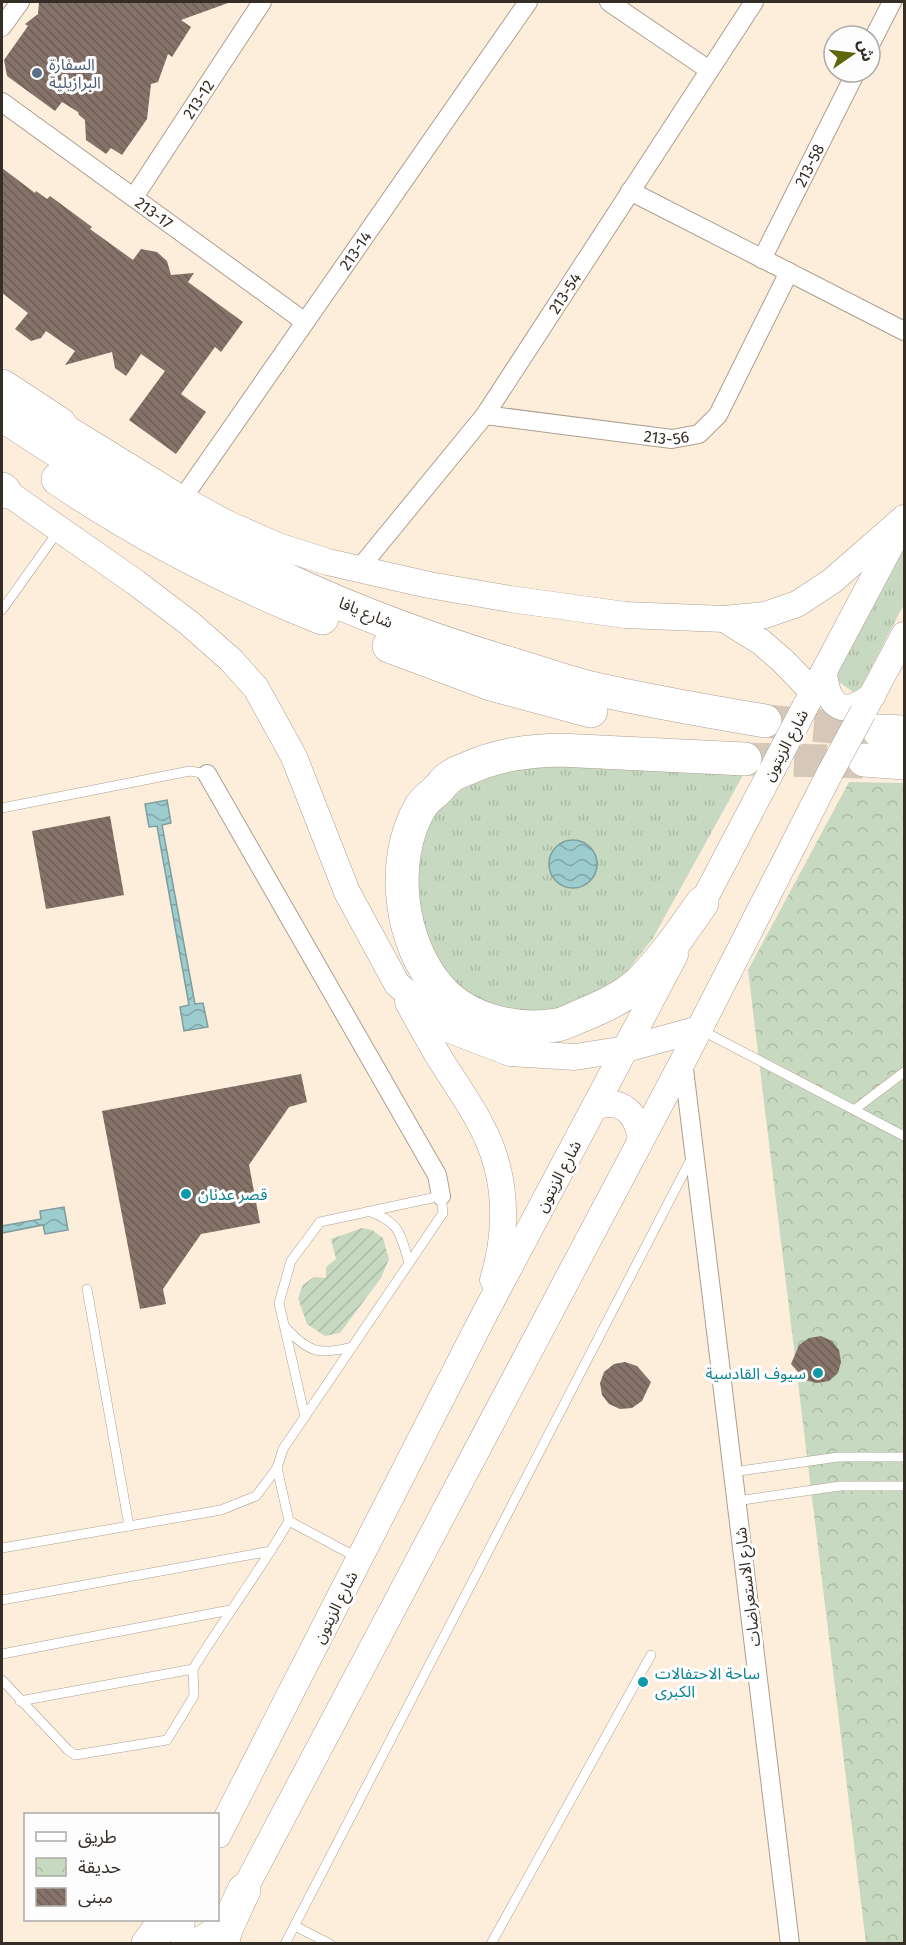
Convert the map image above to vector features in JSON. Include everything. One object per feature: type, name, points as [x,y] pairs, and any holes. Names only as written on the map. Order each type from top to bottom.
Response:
[{"type":"highway","points":[[2,386],[60,424]]},
{"type":"highway","name":"شارع يافا","points":[[2,415],[95,476],[220,547],[307,588],[430,638],[586,687],[686,708],[759,748]]},
{"type":"highway","name":"شارع يافا","points":[[2,441],[122,519],[201,563],[261,593],[413,656],[491,684],[603,714],[759,748]]},
{"type":"highway","points":[[702,903],[675,942],[640,983],[606,1006],[558,1025],[522,1028],[494,1021],[466,1010],[440,989],[420,959],[407,925],[402,893],[402,866],[409,835],[422,805],[450,777],[486,760],[529,751],[759,748]]},
{"type":"highway","points":[[223,1931],[244,1890]]},
{"type":"highway","points":[[148,1944],[165,1921]]},
{"type":"main road","points":[[2,381],[60,424],[182,499],[228,524],[278,546],[358,570],[510,600],[624,615],[724,619],[765,615],[797,604],[832,581],[904,518]]},
{"type":"main road","points":[[3,490],[135,582],[189,623],[231,660],[256,688],[294,757],[347,892],[436,1053],[479,1120],[497,1166],[503,1208],[499,1260],[483,1317]]},
{"type":"main road","name":"شارع الزيتون","points":[[219,1833],[483,1317],[702,903],[759,748],[814,690],[904,518]]},
{"type":"main road","points":[[724,619],[761,642],[814,690],[828,694],[839,705],[852,708],[859,705],[879,740]]},
{"type":"main road","points":[[244,1890],[683,1061],[830,773],[879,740],[904,635]]},
{"type":"main road","points":[[397,984],[450,1030],[510,1053],[575,1057],[626,1049],[699,1029]]},
{"type":"main road","points":[[595,1107],[613,1104],[629,1112],[638,1124],[641,1138]]},
{"type":"main road","points":[[180,1921],[184,1939],[191,1942],[202,1939],[212,1932],[223,1931]]},
{"type":"main road","points":[[168,1944],[180,1921]]},
{"type":"main road","points":[[207,1944],[223,1931]]},
{"type":"street","points":[[2,27],[20,2]]},
{"type":"street","name":"213-12","points":[[134,197],[262,2]]},
{"type":"street","name":"213-14","points":[[182,499],[528,2]]},
{"type":"street","points":[[609,2],[709,70]]},
{"type":"street","name":"213-54","points":[[358,570],[485,415],[754,2]]},
{"type":"street","points":[[881,24],[892,2]]},
{"type":"street","name":"213-58","points":[[762,259],[850,84]]},
{"type":"street","name":"213-17","points":[[2,102],[305,322]]},
{"type":"street","points":[[630,191],[904,331]]},
{"type":"street","name":"213-56","points":[[485,415],[672,439],[699,434],[718,415],[789,272]]},
{"type":"street","points":[[207,774],[437,1175],[441,1196]]},
{"type":"street","name":"شارع الاستعراضات","points":[[683,1061],[790,1944]]},
{"type":"lane","points":[[2,610],[59,530]]},
{"type":"lane","points":[[2,808],[190,771],[207,774]]},
{"type":"lane","points":[[699,1029],[904,1136]]},
{"type":"lane","points":[[854,1110],[904,1072]]},
{"type":"lane","points":[[285,1944],[694,1154]]},
{"type":"lane","points":[[2,1548],[221,1510],[256,1496],[277,1468],[283,1449],[305,1417],[443,1213],[441,1196],[320,1222],[291,1261],[279,1303],[305,1417]]},
{"type":"lane","points":[[368,1211],[384,1216],[392,1222],[400,1235],[409,1263]]},
{"type":"lane","points":[[87,1289],[129,1526]]},
{"type":"lane","points":[[285,1327],[317,1351],[331,1353],[352,1347]]},
{"type":"lane","points":[[733,1472],[838,1457],[904,1457]]},
{"type":"lane","points":[[2,1680],[75,1755],[167,1740],[194,1696],[193,1669],[289,1521],[277,1468]]},
{"type":"lane","points":[[736,1501],[840,1486],[904,1486]]},
{"type":"lane","points":[[289,1521],[360,1558]]},
{"type":"lane","points":[[2,1600],[271,1551]]},
{"type":"lane","points":[[2,1654],[230,1611]]},
{"type":"lane","points":[[491,1944],[651,1655]]},
{"type":"lane","points":[[20,1701],[193,1669]]},
{"type":"lane","points":[[295,1926],[330,1944]]},
{"type":"green space","points":[[904,544],[904,604],[859,691],[853,692],[839,682],[836,675]]},
{"type":"green space","points":[[519,764],[742,773],[742,777],[653,938],[628,970],[606,987],[561,1010],[534,1013],[486,1004],[463,989],[443,970],[419,926],[413,873],[428,824],[442,806],[463,786]]},
{"type":"green space","points":[[849,782],[904,783],[904,1943],[866,1943],[748,970]]},
{"type":"green space","points":[[362,1228],[372,1230],[383,1238],[389,1259],[381,1278],[340,1333],[325,1336],[307,1324],[298,1298],[303,1285],[314,1277],[326,1278],[326,1267],[336,1259],[331,1239]]},
{"type":"water","points":[[167,800],[171,823],[162,825],[195,1004],[203,1003],[208,1027],[184,1031],[180,1007],[189,1005],[157,826],[149,827],[145,804]]},
{"type":"water","points":[[573,840],[590,847],[597,864],[590,881],[573,888],[556,881],[549,864],[556,847]]},
{"type":"water","points":[[64,1207],[68,1230],[45,1234],[43,1225],[2,1233],[2,1226],[41,1219],[40,1211]]},
{"type":"building","points":[[39,2],[228,3],[181,20],[191,27],[172,57],[168,54],[158,82],[151,84],[147,119],[122,155],[111,148],[106,154],[86,140],[85,120],[78,112],[62,102],[55,111],[7,76],[4,60],[28,26],[25,24],[38,14]]},
{"type":"building","points":[[2,168],[35,193],[36,191],[47,199],[50,196],[133,260],[141,249],[157,252],[167,261],[171,275],[194,273],[188,282],[243,322],[221,352],[215,347],[181,394],[206,412],[176,454],[129,420],[165,371],[141,354],[126,376],[115,368],[112,352],[65,365],[75,351],[46,331],[41,338],[31,341],[15,329],[28,313],[2,293]]},
{"type":"building","points":[[110,816],[124,895],[46,909],[32,831]]},
{"type":"building","name":"قصر عدنان","points":[[301,1074],[307,1102],[289,1107],[249,1165],[260,1223],[201,1234],[163,1289],[166,1304],[140,1309],[102,1111]]},
{"type":"building","points":[[821,1336],[832,1341],[839,1350],[841,1362],[838,1373],[829,1381],[817,1383],[805,1380],[791,1364],[799,1345],[809,1338]]},
{"type":"building","points":[[625,1362],[637,1366],[651,1382],[642,1401],[632,1408],[620,1409],[609,1404],[602,1395],[600,1383],[604,1372],[614,1364]]},
{"type":"tunnel","points":[[765,721],[879,731]]},
{"type":"tunnel","points":[[745,759],[863,762]]},
{"type":"place","name":"السفارة البرازيلية","points":[[37,73]]},
{"type":"place","name":"قصر عدنان","points":[[186,1194]]},
{"type":"place","name":"سيوف القادسية","points":[[818,1373]]},
{"type":"place","name":"ساحة الاحتفالات الكبرى","points":[[643,1682]]}]
